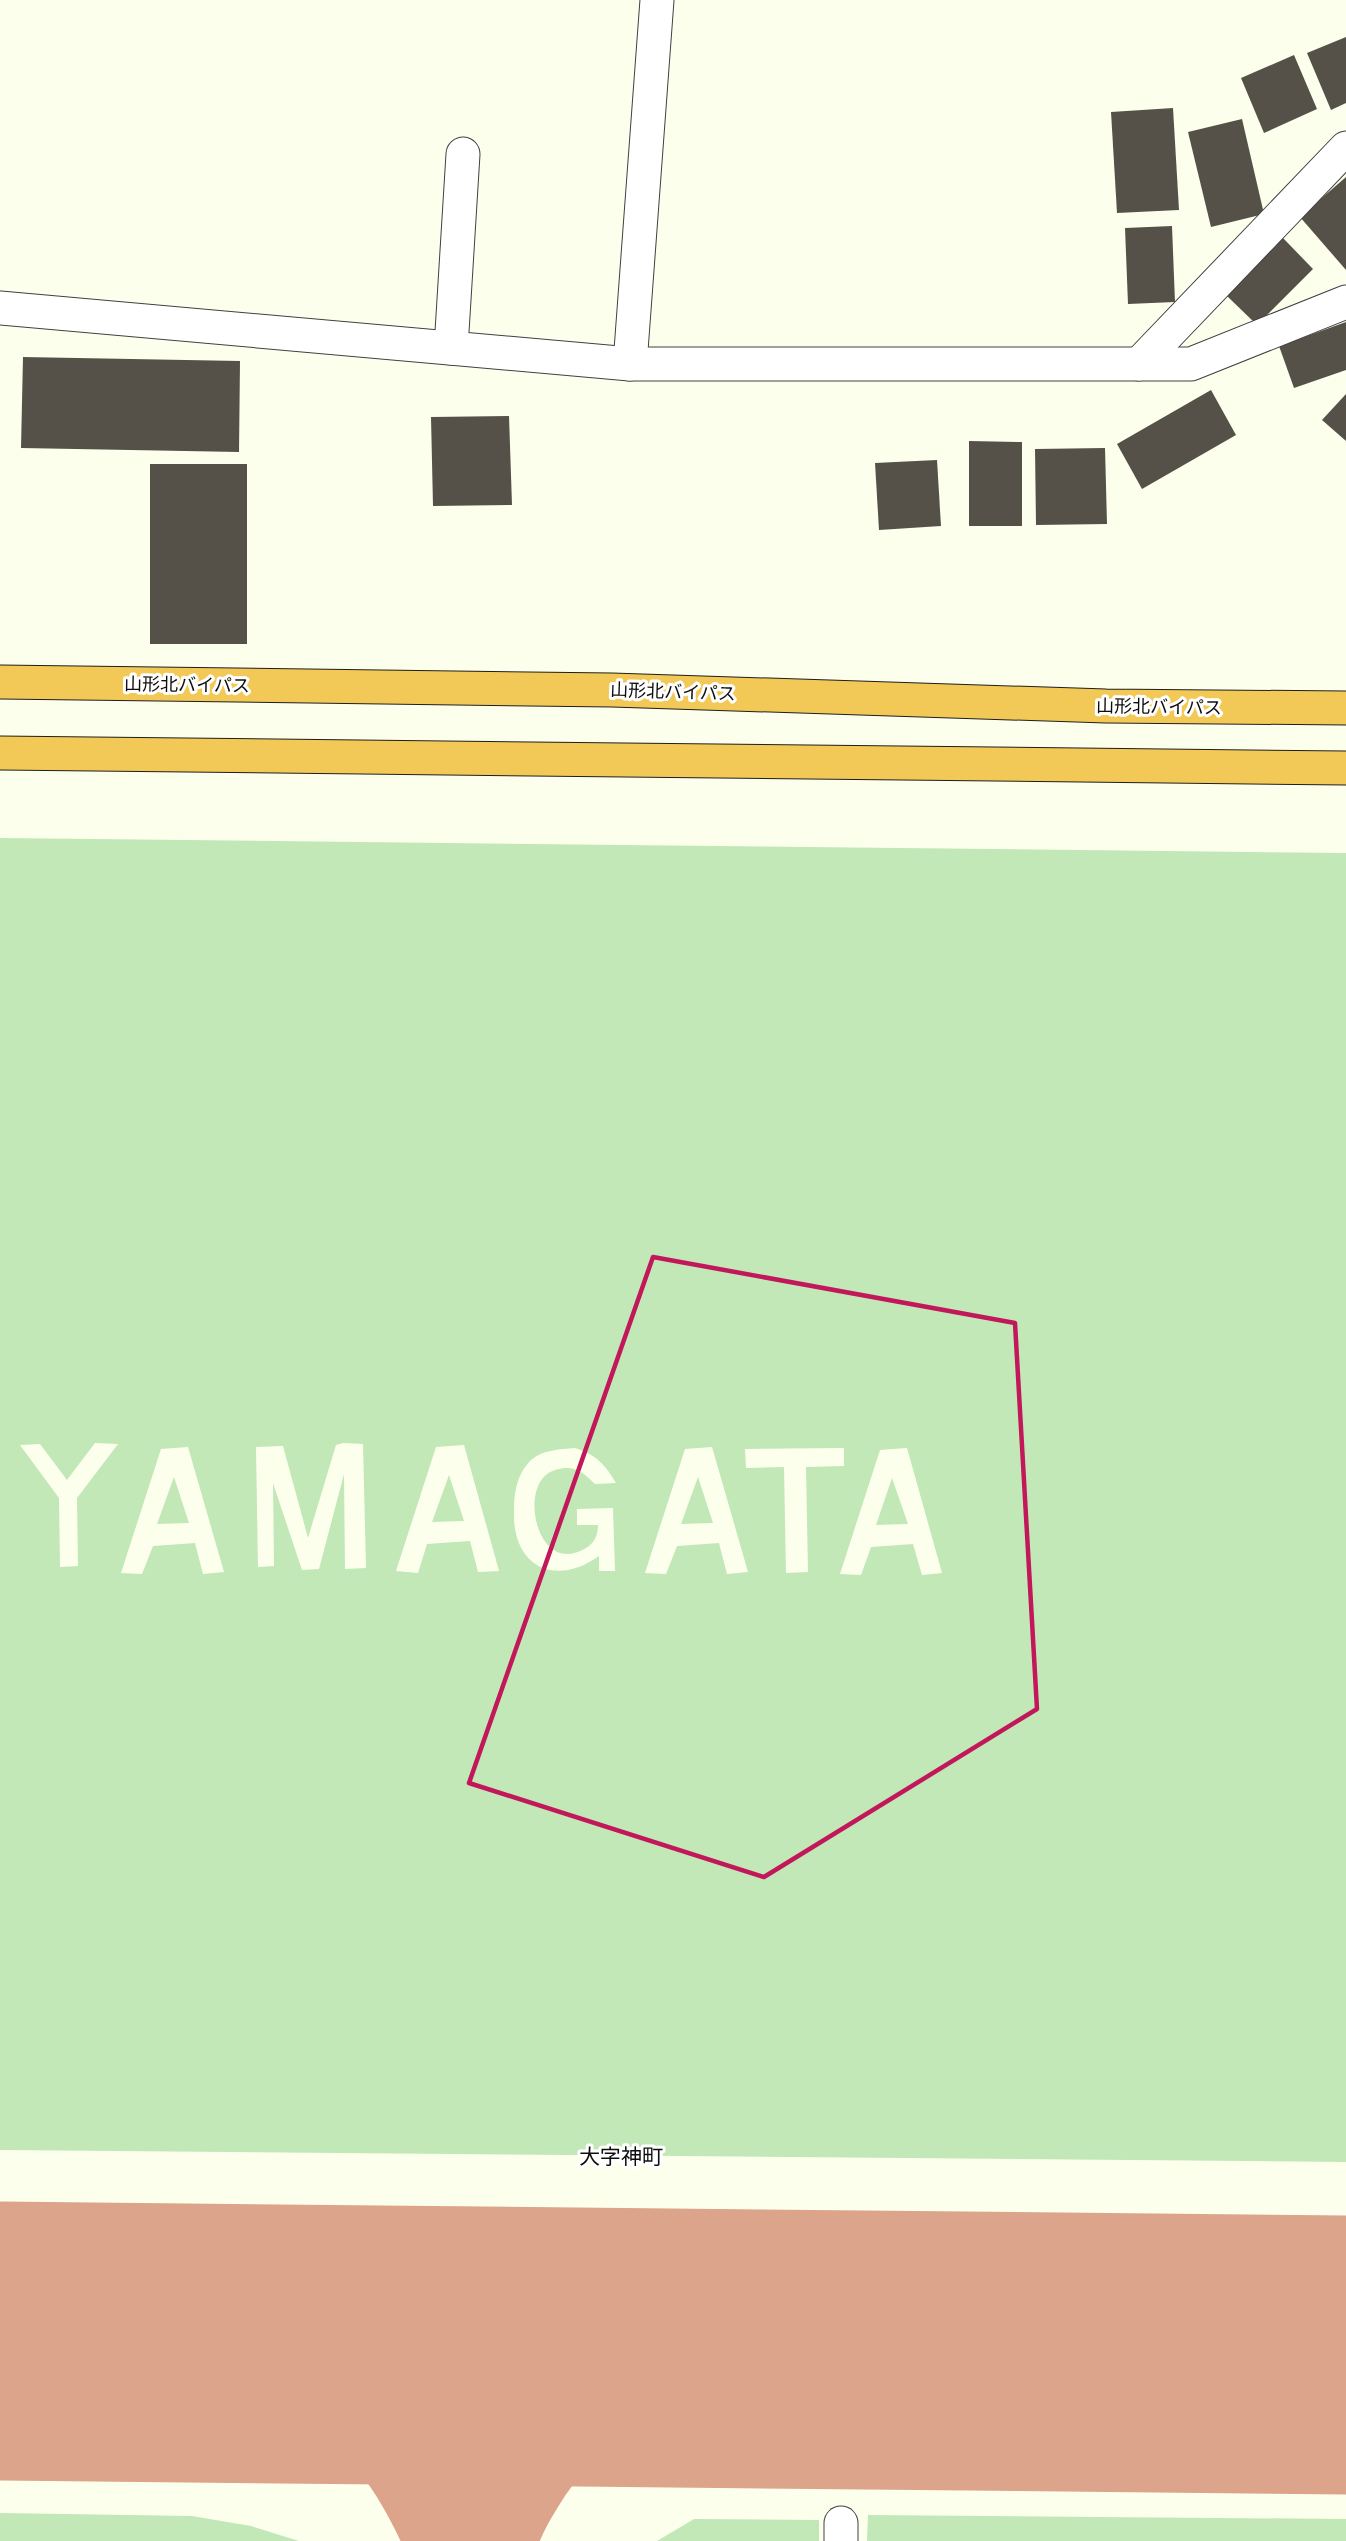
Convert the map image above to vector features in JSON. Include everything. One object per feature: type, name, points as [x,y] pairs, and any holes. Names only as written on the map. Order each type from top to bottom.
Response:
[{"type":"highway","name":"山形北バイパス","points":[[0,682],[612,690],[1106,706],[1346,708]]},
{"type":"highway","points":[[0,753],[1346,768]]},
{"type":"lane","points":[[630,364],[657,0]]},
{"type":"lane","points":[[1139,364],[1346,148]]},
{"type":"lane","points":[[451,348],[463,154]]},
{"type":"lane","points":[[0,308],[630,364],[1191,364],[1346,302]]},
{"type":"highlighted area","points":[[653,1257],[1015,1323],[1037,1709],[764,1877],[469,1783]]},
{"type":"green space","points":[[0,838],[1346,853],[1346,2162],[0,2150]],"holes":[[[95,1443],[118,1444],[77,1498],[78,1566],[60,1567],[59,1498],[20,1445],[40,1444],[67,1480]],[[363,1444],[366,1568],[345,1569],[344,1474],[319,1569],[302,1570],[273,1483],[274,1566],[258,1567],[256,1447],[283,1446],[308,1538],[336,1445]],[[464,1445],[499,1571],[478,1572],[470,1541],[427,1544],[418,1573],[396,1571],[436,1447]],[[188,1447],[224,1572],[203,1574],[195,1543],[153,1546],[142,1574],[121,1573],[161,1449]],[[712,1447],[748,1572],[727,1574],[719,1543],[677,1546],[666,1574],[645,1573],[685,1449]],[[575,1448],[594,1457],[608,1470],[616,1483],[595,1484],[578,1470],[568,1468],[555,1470],[543,1478],[536,1491],[534,1508],[537,1525],[544,1540],[555,1550],[569,1554],[589,1546],[594,1541],[597,1532],[598,1525],[577,1525],[577,1509],[613,1508],[615,1571],[599,1571],[599,1556],[582,1566],[566,1570],[552,1570],[539,1566],[528,1558],[520,1546],[515,1530],[514,1511],[519,1477],[526,1465],[535,1457],[546,1452]],[[844,1448],[844,1466],[806,1467],[808,1572],[786,1573],[784,1467],[746,1468],[745,1449]],[[907,1448],[942,1573],[922,1575],[913,1544],[871,1547],[861,1575],[840,1574],[880,1450]]]},
{"type":"green space","points":[[449,1475],[464,1521],[432,1522]]},
{"type":"green space","points":[[174,1477],[189,1523],[157,1524]]},
{"type":"green space","points":[[698,1477],[713,1523],[681,1524]]},
{"type":"green space","points":[[892,1478],[908,1524],[876,1525]]},
{"type":"green space","points":[[0,2513],[192,2516],[251,2526],[299,2541],[0,2541]]},
{"type":"green space","points":[[868,2515],[1346,2519],[1346,2541],[867,2541]]},
{"type":"green space","points":[[694,2519],[819,2520],[819,2541],[657,2541]]},
{"type":"building","points":[[1346,37],[1346,103],[1331,110],[1307,53]]},
{"type":"building","points":[[1294,55],[1317,109],[1264,133],[1241,78]]},
{"type":"building","points":[[1173,108],[1179,210],[1117,213],[1111,112]]},
{"type":"building","points":[[1242,119],[1264,214],[1211,227],[1188,132]]},
{"type":"building","points":[[1346,177],[1346,270],[1300,217]]},
{"type":"building","points":[[1172,226],[1175,302],[1128,304],[1125,228]]},
{"type":"building","points":[[1283,238],[1313,269],[1257,325],[1227,296]]},
{"type":"building","points":[[1346,322],[1346,370],[1294,388],[1279,346]]},
{"type":"building","points":[[23,357],[240,361],[239,452],[21,448]]},
{"type":"building","points":[[1211,390],[1236,435],[1142,489],[1117,444]]},
{"type":"building","points":[[1346,394],[1346,441],[1322,420]]},
{"type":"building","points":[[509,416],[512,505],[433,506],[431,417]]},
{"type":"building","points":[[969,441],[1022,442],[1022,526],[969,526]]},
{"type":"building","points":[[1105,448],[1107,524],[1036,525],[1035,449]]},
{"type":"building","points":[[937,460],[941,526],[879,530],[875,463]]},
{"type":"building","points":[[150,464],[247,464],[247,644],[150,644]]},
{"type":"taxiway","points":[[222,2343],[288,2364],[317,2376],[344,2389],[368,2405],[413,2451],[444,2504],[460,2541]]},
{"type":"taxiway","points":[[481,2541],[501,2494],[531,2448],[554,2424],[579,2404],[635,2375],[734,2348]]},
{"type":"runway","points":[[0,2341],[1346,2355]]},
{"type":"district","name":"大字神町","points":[[621,2157]]}]
